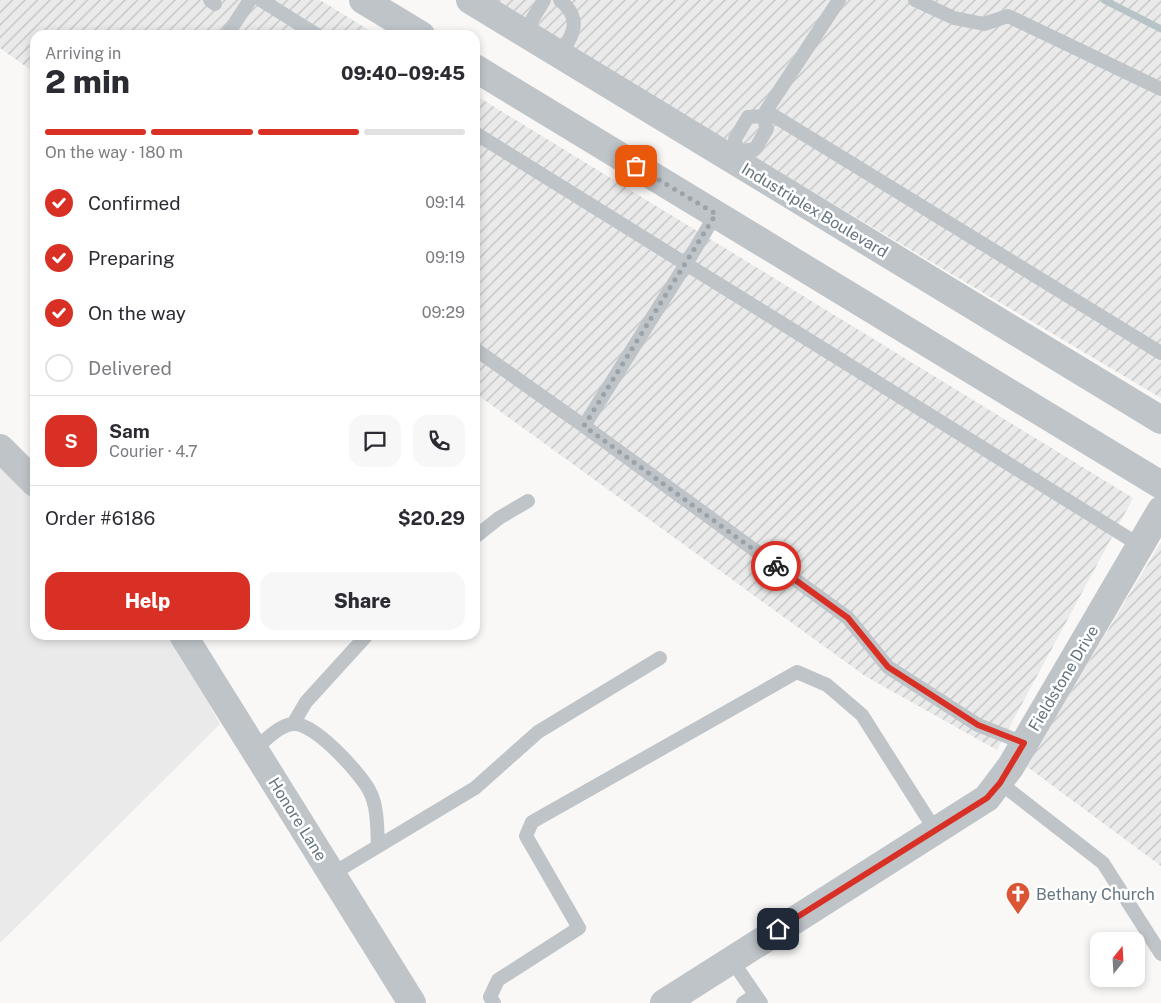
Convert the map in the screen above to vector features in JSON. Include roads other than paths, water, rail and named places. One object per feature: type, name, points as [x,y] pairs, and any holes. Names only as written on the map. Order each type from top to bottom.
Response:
[{"type":"street","points":[[363,0],[413,30]]},
{"type":"street","name":"Industriplex Boulevard","points":[[470,0],[560,55],[734,156],[1161,420]]},
{"type":"street","points":[[480,71],[1161,485]]},
{"type":"street","points":[[0,448],[30,478]]},
{"type":"street","name":"Fieldstone Drive","points":[[664,1003],[987,798],[1000,783],[1161,510]]},
{"type":"street","name":"Honore Lane","points":[[186,640],[412,1003]]},
{"type":"lane","points":[[230,30],[250,0]]},
{"type":"lane","points":[[261,0],[309,30]]},
{"type":"lane","points":[[524,33],[544,0]]},
{"type":"lane","points":[[560,0],[567,6],[575,22],[573,32],[560,55]]},
{"type":"lane","points":[[839,0],[765,114],[767,129],[755,149],[734,156],[734,140],[748,117],[765,114],[1161,353]]},
{"type":"lane","points":[[914,0],[954,18],[984,24],[1008,16],[1161,89]]},
{"type":"lane","points":[[480,136],[1141,546]]},
{"type":"lane","points":[[584,426],[716,214]]},
{"type":"lane","points":[[480,353],[848,618],[888,667],[978,725],[1024,743]]},
{"type":"lane","points":[[480,534],[498,518],[528,500]]},
{"type":"lane","points":[[255,749],[279,730],[292,724],[306,702],[362,640]]},
{"type":"lane","points":[[332,874],[475,788],[538,732],[660,658]]},
{"type":"lane","points":[[494,1003],[490,997],[498,980],[579,928],[526,836],[532,822],[798,672],[827,686],[862,715],[935,830]]},
{"type":"lane","points":[[292,724],[310,728],[353,767],[370,790],[376,812],[378,846]]},
{"type":"lane","points":[[1000,783],[1103,863],[1161,954]]},
{"type":"lane","points":[[731,959],[758,999],[743,1003]]},
{"type":"waterway","points":[[1104,0],[1161,29]]},
{"type":"place","name":"Bethany Church","points":[[1018,915]]}]
